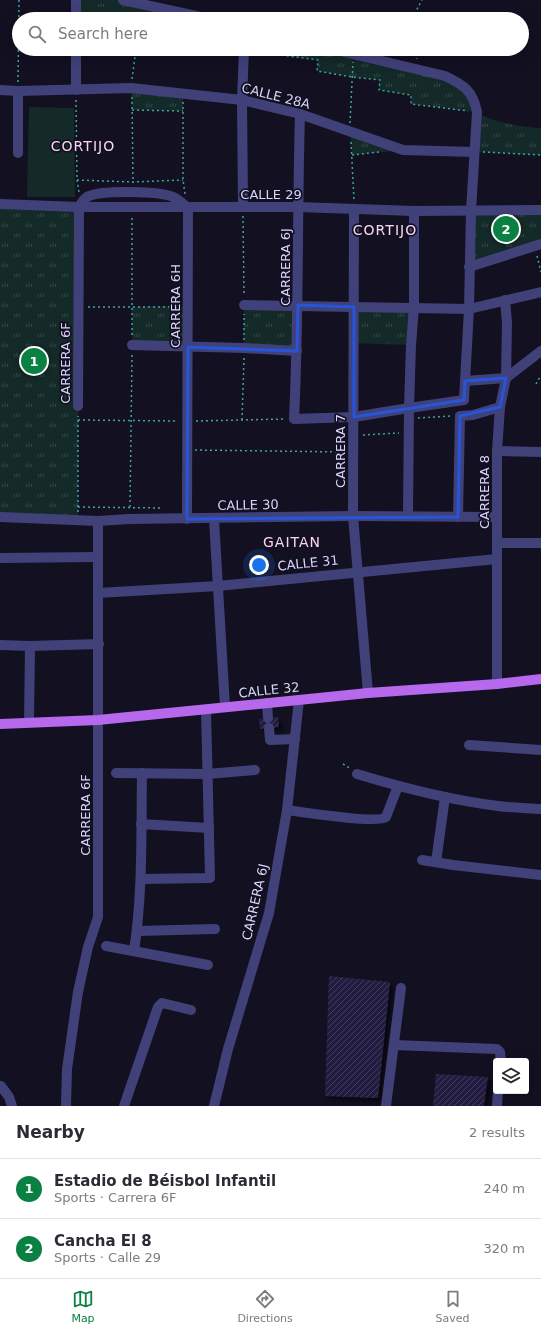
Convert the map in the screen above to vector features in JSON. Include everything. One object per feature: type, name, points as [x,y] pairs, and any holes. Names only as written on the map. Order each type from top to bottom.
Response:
[{"type":"main road","name":"CALLE 32","points":[[0,724],[98,720],[368,693],[497,684],[541,679]]},
{"type":"street","points":[[76,0],[76,12]]},
{"type":"street","points":[[123,0],[142,2],[182,12]]},
{"type":"street","points":[[76,56],[76,90]]},
{"type":"street","points":[[243,206],[242,100],[244,56]]},
{"type":"street","points":[[354,427],[464,400],[469,309],[471,211],[477,112],[472,95],[459,82],[445,76],[361,56]]},
{"type":"street","name":"CALLE 28A","points":[[0,90],[18,91],[131,88],[242,100],[300,114],[403,150],[474,152]]},
{"type":"street","points":[[18,91],[18,153]]},
{"type":"street","name":"CARRERA 6J","points":[[300,114],[298,305],[294,419],[354,427]]},
{"type":"street","points":[[81,204],[88,196],[96,194],[165,194],[174,198],[188,208]]},
{"type":"street","name":"CALLE 29","points":[[0,204],[81,204],[188,208],[243,206],[414,211],[541,210]]},
{"type":"street","name":"CARRERA 6F","points":[[78,406],[78,307],[81,204]]},
{"type":"street","name":"CARRERA 6H","points":[[187,519],[188,208]]},
{"type":"street","name":"CARRERA 7","points":[[354,209],[353,516],[368,693]]},
{"type":"street","points":[[408,516],[409,413],[411,345],[414,307],[414,211]]},
{"type":"street","points":[[469,267],[538,245]]},
{"type":"street","points":[[244,305],[469,309],[541,292]]},
{"type":"street","name":"CARRERA 8","points":[[497,684],[497,451],[500,407],[506,378],[507,323],[505,300]]},
{"type":"street","points":[[132,345],[297,351]]},
{"type":"street","points":[[465,381],[506,378],[541,351]]},
{"type":"street","points":[[458,517],[460,416],[473,415],[500,407]]},
{"type":"street","points":[[497,451],[541,452]]},
{"type":"street","name":"CALLE 30","points":[[0,518],[98,521],[353,516],[497,517]]},
{"type":"street","points":[[214,519],[225,707]]},
{"type":"street","name":"CARRERA 6F","points":[[66,1106],[66,1069],[78,992],[88,947],[98,917],[98,521]]},
{"type":"street","points":[[497,543],[541,543]]},
{"type":"street","points":[[0,558],[98,558]]},
{"type":"street","name":"CALLE 31","points":[[98,593],[218,586],[497,559]]},
{"type":"street","points":[[0,645],[30,646],[99,644]]},
{"type":"street","points":[[29,722],[30,646]]},
{"type":"street","name":"CARRERA 6J","points":[[214,1106],[228,1049],[269,913],[287,810],[299,700]]},
{"type":"street","points":[[267,703],[268,718]]},
{"type":"street","points":[[141,879],[210,878],[206,710]]},
{"type":"street","points":[[269,728],[270,740],[295,739]]},
{"type":"street","points":[[469,745],[541,750]]},
{"type":"street","points":[[116,773],[207,774],[255,770]]},
{"type":"street","points":[[134,951],[138,930],[141,879],[142,773]]},
{"type":"street","points":[[357,774],[398,786],[445,797],[498,806],[541,809]]},
{"type":"street","points":[[287,810],[382,820],[386,817],[398,786]]},
{"type":"street","points":[[436,862],[445,797]]},
{"type":"street","points":[[141,824],[209,828]]},
{"type":"street","points":[[422,860],[541,875]]},
{"type":"street","points":[[138,930],[215,929]]},
{"type":"street","points":[[106,946],[208,965]]},
{"type":"street","points":[[386,1106],[401,988]]},
{"type":"street","points":[[124,1106],[158,1007],[162,1003],[191,1010]]},
{"type":"street","points":[[394,1045],[497,1049],[500,1052],[500,1058]]},
{"type":"street","points":[[1,1086],[9,1097],[12,1106]]},
{"type":"street","points":[[497,1106],[498,1094]]},
{"type":"path","points":[[19,0],[19,12]]},
{"type":"path","points":[[416,12],[422,0]]},
{"type":"path","points":[[18,56],[18,91]]},
{"type":"path","points":[[133,193],[131,88],[135,56]]},
{"type":"path","points":[[291,56],[318,60],[317,71],[380,80],[380,90],[411,95],[411,104],[477,112]]},
{"type":"path","points":[[76,90],[77,180],[81,204]]},
{"type":"path","points":[[183,93],[183,180],[188,208]]},
{"type":"path","points":[[132,110],[183,111]]},
{"type":"path","points":[[352,155],[381,152]]},
{"type":"path","points":[[474,152],[541,155]]},
{"type":"path","points":[[77,180],[133,182],[183,180]]},
{"type":"path","points":[[130,508],[132,207]]},
{"type":"path","points":[[538,245],[541,272]]},
{"type":"path","points":[[78,307],[188,306]]},
{"type":"path","points":[[536,384],[541,375]]},
{"type":"path","name":"CARRERA 6F","points":[[78,406],[78,520]]},
{"type":"path","points":[[409,413],[460,416]]},
{"type":"path","points":[[354,427],[409,433]]},
{"type":"path","points":[[188,450],[353,452]]},
{"type":"highlighted area","points":[[298,305],[354,307],[354,417],[464,400],[465,381],[506,378],[500,407],[460,416],[458,517],[187,519],[188,347],[297,351]]},
{"type":"green space","points":[[76,0],[123,0],[178,12],[76,12]]},
{"type":"green space","points":[[288,56],[359,56],[459,82],[473,107],[482,115],[526,127],[541,128],[541,155],[474,152],[476,112],[411,104],[411,95],[379,90],[379,80],[317,71],[318,60]]},
{"type":"green space","points":[[131,88],[183,93],[183,111],[132,110]]},
{"type":"green space","points":[[29,107],[74,108],[75,197],[27,197]]},
{"type":"green space","points":[[350,131],[403,150],[352,155]]},
{"type":"green space","points":[[0,204],[79,207],[78,520],[0,517]]},
{"type":"green space","points":[[471,211],[541,211],[541,245],[469,267]]},
{"type":"green space","points":[[244,305],[298,305],[297,351],[244,348]]},
{"type":"green space","points":[[188,306],[188,347],[132,345],[132,307]]},
{"type":"green space","points":[[354,307],[414,307],[411,345],[354,343]]},
{"type":"building","points":[[278,717],[279,727],[260,729],[259,719]]},
{"type":"building","points":[[329,976],[390,982],[378,1098],[325,1096]]},
{"type":"building","points":[[436,1074],[488,1077],[484,1106],[433,1106]]},
{"type":"place","name":"Cancha El 8","points":[[506,229]]},
{"type":"place","name":"Estadio de Béisbol Infantil","points":[[34,361]]},
{"type":"district","name":"CORTIJO","points":[[83,146]]},
{"type":"district","name":"CORTIJO","points":[[385,230]]},
{"type":"district","name":"GAITAN","points":[[292,542]]}]
